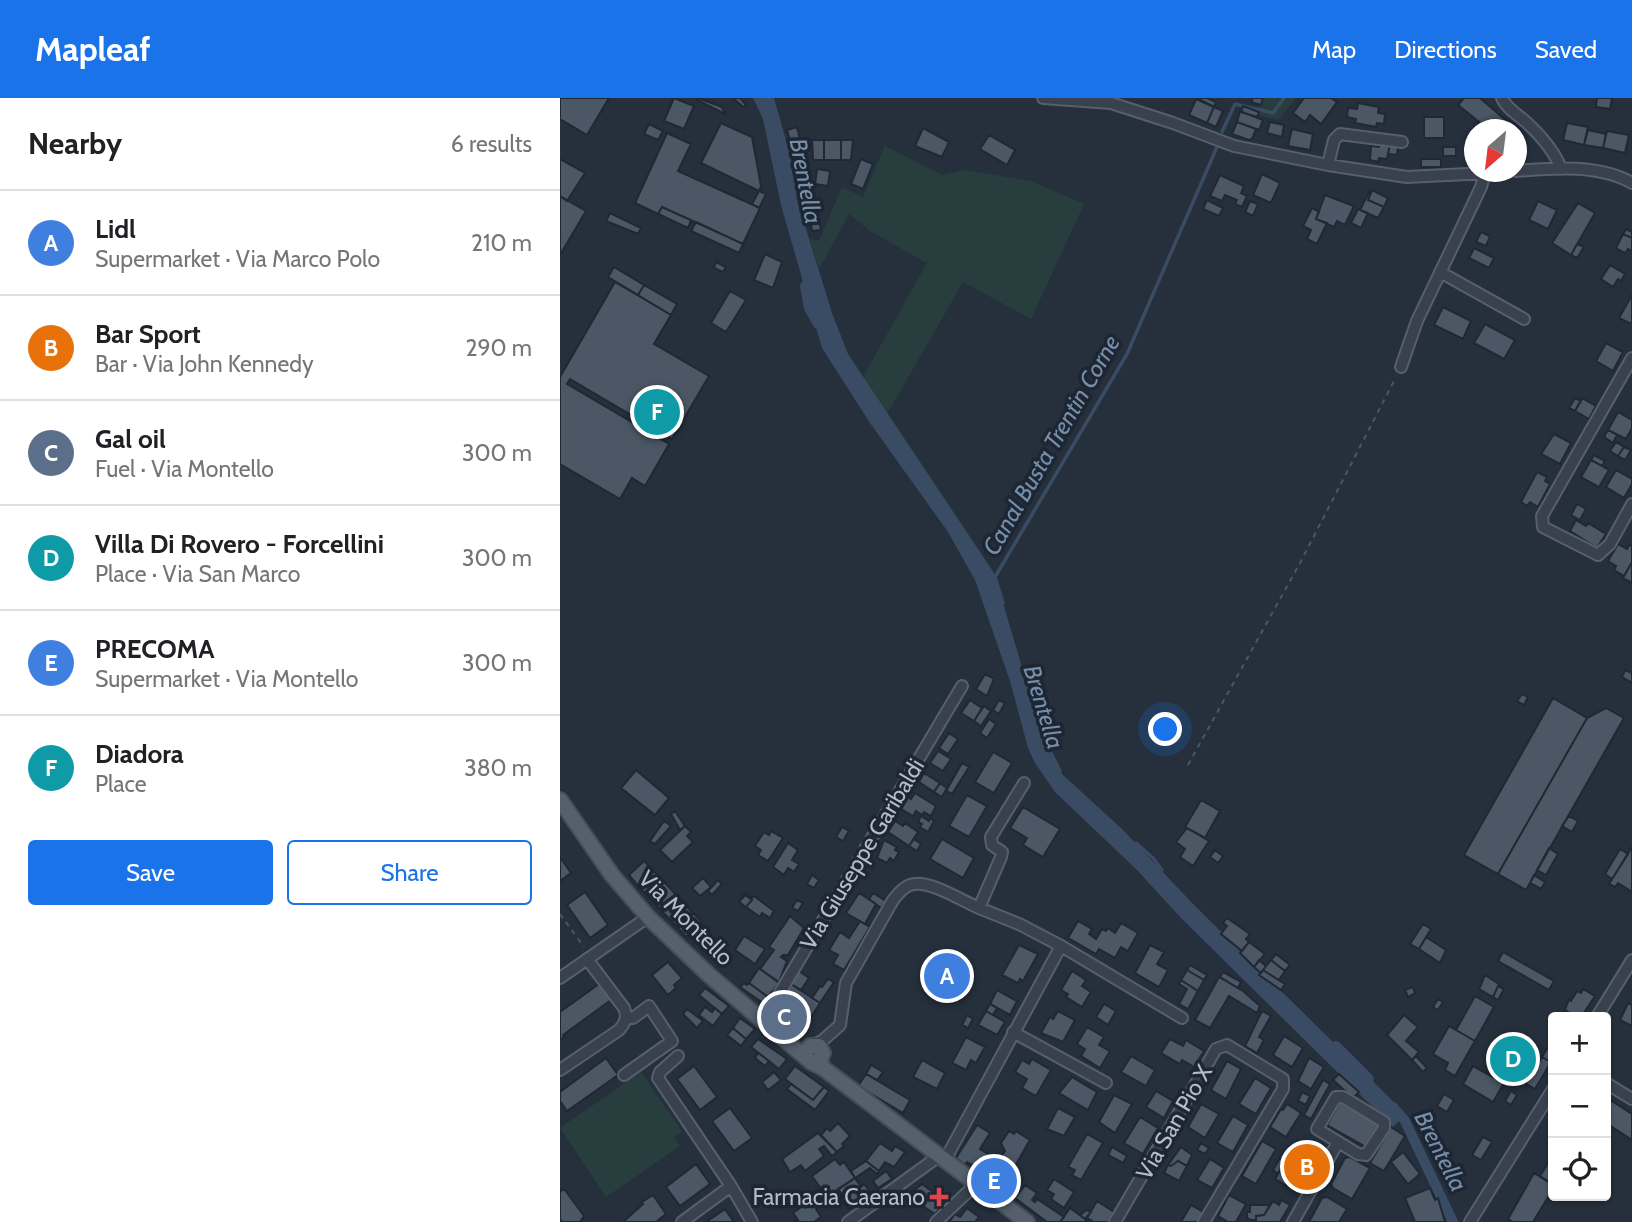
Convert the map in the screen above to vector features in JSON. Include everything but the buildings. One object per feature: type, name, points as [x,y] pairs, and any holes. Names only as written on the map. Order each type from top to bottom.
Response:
[{"type":"main road","name":"Via Montello","points":[[560,800],[612,875],[648,917],[709,975],[763,1021],[814,1054],[942,1158],[1027,1222]]},
{"type":"street","points":[[1043,98],[1111,103],[1173,122],[1234,146],[1328,165],[1407,177],[1464,174]]},
{"type":"street","points":[[1502,98],[1507,108],[1528,124],[1558,159],[1561,169]]},
{"type":"street","points":[[1328,165],[1334,140],[1340,134],[1402,142]]},
{"type":"street","points":[[1527,171],[1583,169],[1632,183]]},
{"type":"street","points":[[1401,367],[1418,321],[1482,182]]},
{"type":"street","points":[[1440,272],[1524,319]]},
{"type":"street","points":[[1632,358],[1542,516],[1543,527],[1598,555],[1610,544],[1632,504]]},
{"type":"street","name":"Via Giuseppe Garibaldi","points":[[763,1021],[962,686]]},
{"type":"street","points":[[979,908],[1002,857],[1002,852],[990,841],[1024,783]]},
{"type":"street","points":[[814,1054],[840,1025],[846,983],[893,900],[911,884],[937,888],[1019,924],[1182,1018]]},
{"type":"street","points":[[560,978],[648,917]]},
{"type":"street","points":[[848,1222],[942,1158],[1060,946]]},
{"type":"street","points":[[560,1070],[619,1030],[626,1018],[624,1008],[587,959]]},
{"type":"street","points":[[1600,1012],[1632,960]]},
{"type":"street","points":[[624,1075],[672,1041],[649,1006],[633,1017],[626,1018]]},
{"type":"street","points":[[1013,1032],[1106,1083]]},
{"type":"street","name":"Via San Pio X","points":[[1115,1222],[1216,1049],[1227,1045],[1283,1079],[1283,1089],[1204,1222]]},
{"type":"street","points":[[678,1056],[660,1072],[658,1078],[752,1222]]},
{"type":"street","points":[[1611,1086],[1632,1099]]},
{"type":"street","points":[[1470,1222],[1548,1096]]},
{"type":"street","points":[[1336,1097],[1343,1097],[1384,1122],[1384,1128],[1366,1155],[1358,1154],[1338,1143],[1317,1129],[1336,1097]]},
{"type":"street","points":[[1293,1222],[1338,1143]]},
{"type":"street","points":[[936,1222],[976,1184]]},
{"type":"street","points":[[682,1222],[731,1186]]},
{"type":"path","points":[[1188,765],[1300,563],[1401,367]]},
{"type":"green space","points":[[1259,98],[1296,98],[1278,120],[1259,115]]},
{"type":"green space","points":[[885,146],[942,175],[964,170],[1031,181],[1084,204],[1031,319],[963,282],[887,414],[863,377],[927,263],[870,231],[849,214],[819,269],[810,239],[819,241],[842,187],[863,197]]},
{"type":"green space","points":[[641,1072],[682,1131],[674,1137],[680,1146],[606,1197],[560,1128]]},
{"type":"water","points":[[753,98],[774,98],[790,154],[798,203],[832,313],[848,354],[994,573],[1046,748],[1063,775],[1122,829],[1195,906],[1406,1114],[1393,1127],[1181,918],[1137,870],[1055,792],[1035,763],[975,580],[948,532],[870,423],[822,348],[781,205],[763,119]]},
{"type":"waterway","name":"Canal Busta Trentin Corne","points":[[1222,132],[1235,104],[1273,113],[1284,98]]},
{"type":"waterway","name":"Canal Busta Trentin Corne","points":[[1003,603],[995,577],[1127,354],[1217,147]]},
{"type":"waterway","name":"Brentella","points":[[805,286],[809,308],[818,324]]},
{"type":"waterway","name":"Canal Busta Trentin Corne","points":[[1040,731],[1060,771]]},
{"type":"waterway","name":"Canal Busta Trentin Corne","points":[[1136,843],[1162,870]]},
{"type":"waterway","name":"Brentella","points":[[1336,1046],[1369,1079]]},
{"type":"waterway","name":"Brentella","points":[[1393,1107],[1405,1121],[1453,1222]]},
{"type":"place","name":"Diadora","points":[[657,412]]},
{"type":"place","name":"Lidl","points":[[947,976]]},
{"type":"place","name":"Gal oil","points":[[784,1017]]},
{"type":"place","name":"Villa Di Rovero - Forcellini","points":[[1513,1059]]},
{"type":"place","name":"Bar Sport","points":[[1307,1167]]},
{"type":"place","name":"PRECOMA","points":[[994,1181]]},
{"type":"place","name":"Farmacia Caerano","points":[[939,1197]]}]
